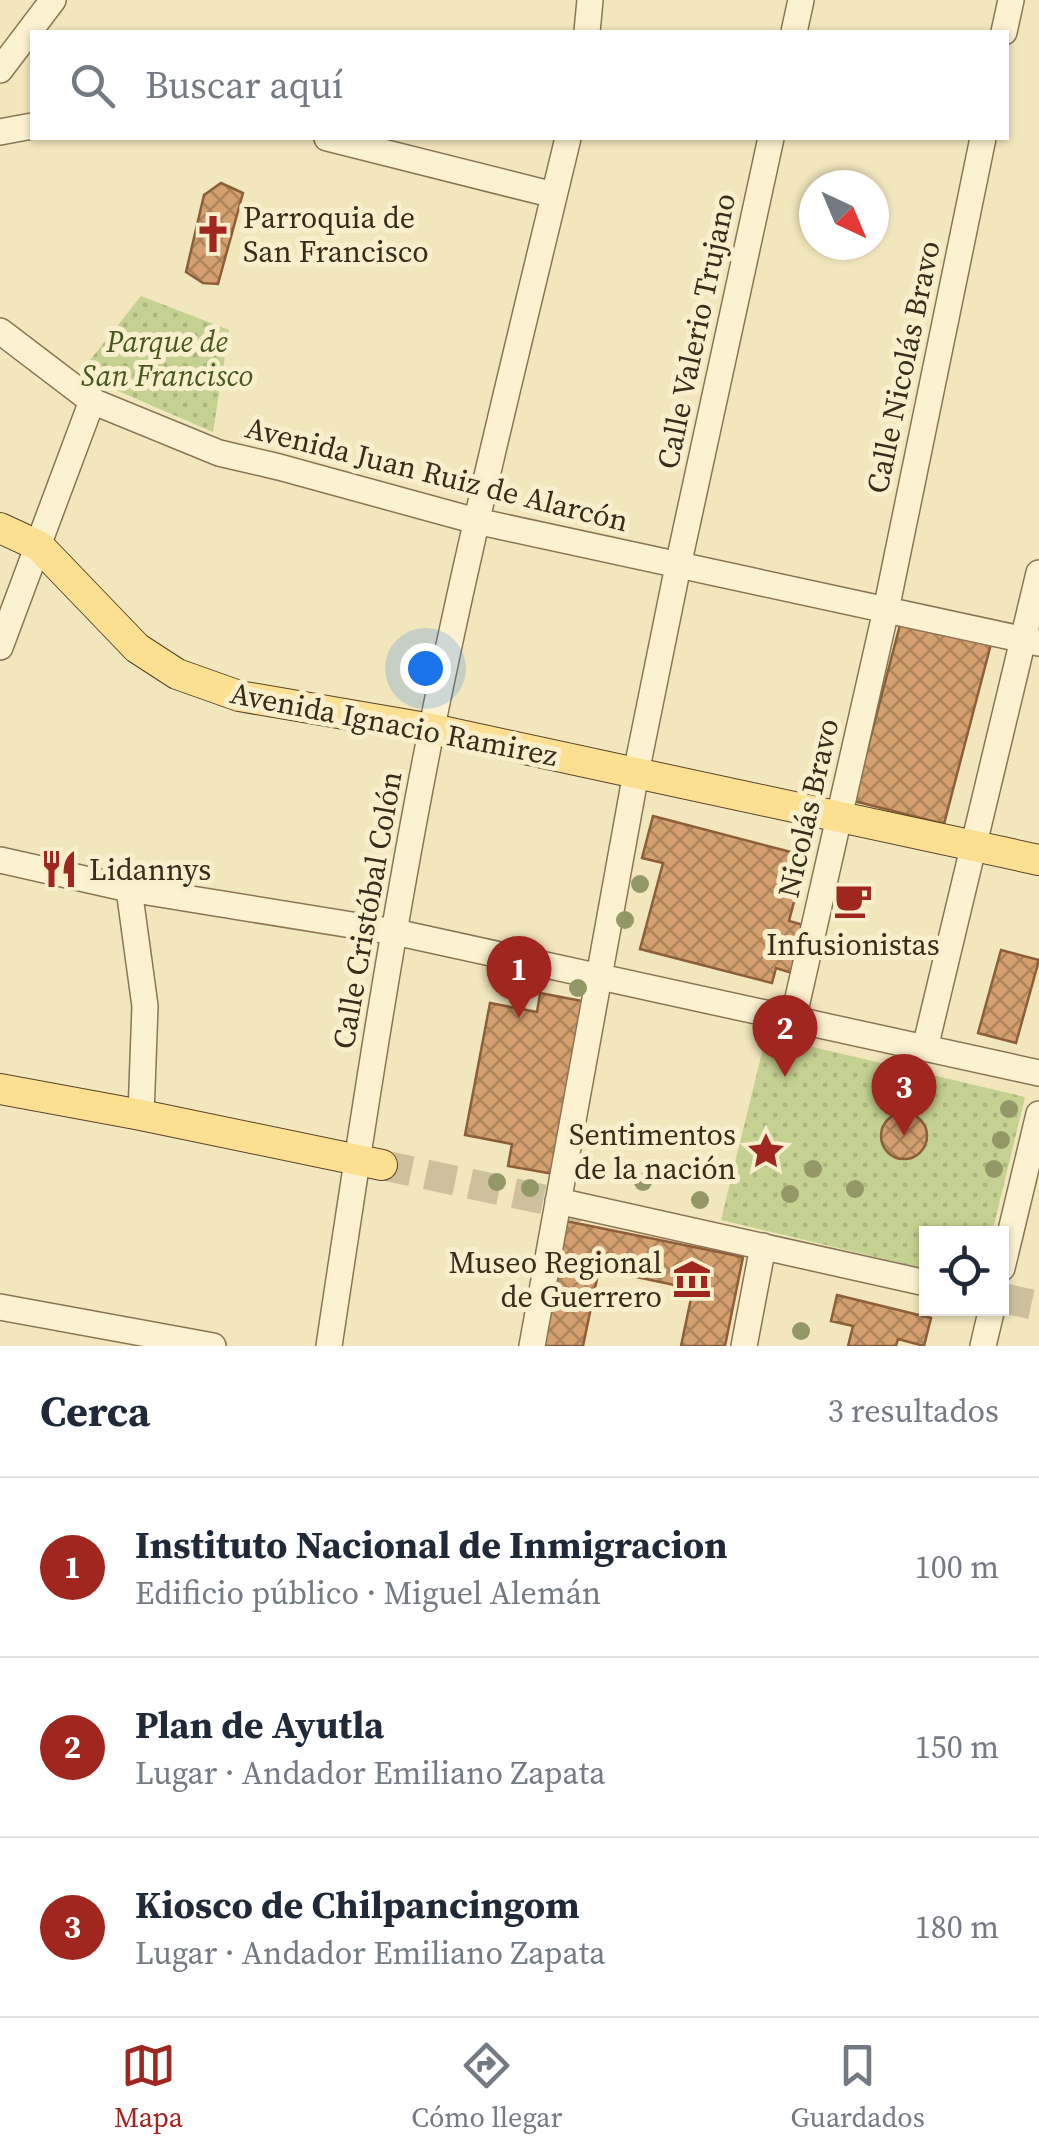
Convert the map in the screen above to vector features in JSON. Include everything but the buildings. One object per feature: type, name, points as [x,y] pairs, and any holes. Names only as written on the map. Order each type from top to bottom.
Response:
[{"type":"main road","name":"Avenida Ignacio Ramirez","points":[[0,528],[39,546],[137,648],[177,674],[239,696],[432,729],[1039,860]]},
{"type":"main road","points":[[0,1089],[369,1162]]},
{"type":"street","points":[[30,30],[53,0]]},
{"type":"street","points":[[587,30],[590,0]]},
{"type":"street","points":[[794,30],[801,0]]},
{"type":"street","points":[[1004,30],[1011,0]]},
{"type":"street","points":[[0,70],[30,30]]},
{"type":"street","points":[[0,132],[30,126]]},
{"type":"street","points":[[336,140],[554,195]]},
{"type":"street","name":"Calle Cristóbal Colón","points":[[329,1346],[369,1162],[395,932],[432,729],[476,521],[568,140]]},
{"type":"street","name":"Calle Valerio Trujano","points":[[532,1346],[636,773],[771,140]]},
{"type":"street","name":"Calle Nicolás Bravo","points":[[886,610],[983,140]]},
{"type":"street","name":"Avenida Juan Ruiz de Alarcón","points":[[0,331],[92,401],[219,453],[476,521],[1031,642]]},
{"type":"street","points":[[0,647],[92,401]]},
{"type":"street","points":[[925,1048],[973,846],[1031,642],[1039,573]]},
{"type":"street","name":"Nicolás Bravo","points":[[793,1020],[886,610]]},
{"type":"street","points":[[0,860],[129,890],[395,932],[1039,1073]]},
{"type":"street","points":[[129,890],[145,1006],[141,1115]]},
{"type":"street","points":[[1009,1239],[1039,1114]]},
{"type":"street","points":[[558,1200],[919,1281]]},
{"type":"street","points":[[744,1346],[763,1246]]},
{"type":"street","points":[[0,1307],[85,1335],[213,1346]]},
{"type":"street","points":[[983,1346],[990,1316]]},
{"type":"green space","name":"Parque de San Francisco","points":[[141,296],[229,330],[213,432],[79,374]]},
{"type":"green space","points":[[766,1036],[1025,1097],[994,1226],[919,1226],[919,1267],[721,1220]]},
{"type":"tunnel","points":[[382,1165],[584,1208]]},
{"type":"tunnel","points":[[1009,1300],[1039,1306]]},
{"type":"place","name":"Parroquia de San Francisco","points":[[213,234]]},
{"type":"place","name":"Lidannys","points":[[59,869]]},
{"type":"place","name":"Infusionistas","points":[[853,900]]},
{"type":"place","name":"Instituto Nacional de Inmigracion","points":[[519,1018]]},
{"type":"place","name":"Plan de Ayutla","points":[[785,1077]]},
{"type":"place","name":"Kiosco de Chilpancingom","points":[[904,1136]]},
{"type":"place","name":"Sentimentos de la nación","points":[[766,1151]]},
{"type":"place","name":"Museo Regional de Guerrero","points":[[692,1279]]}]
